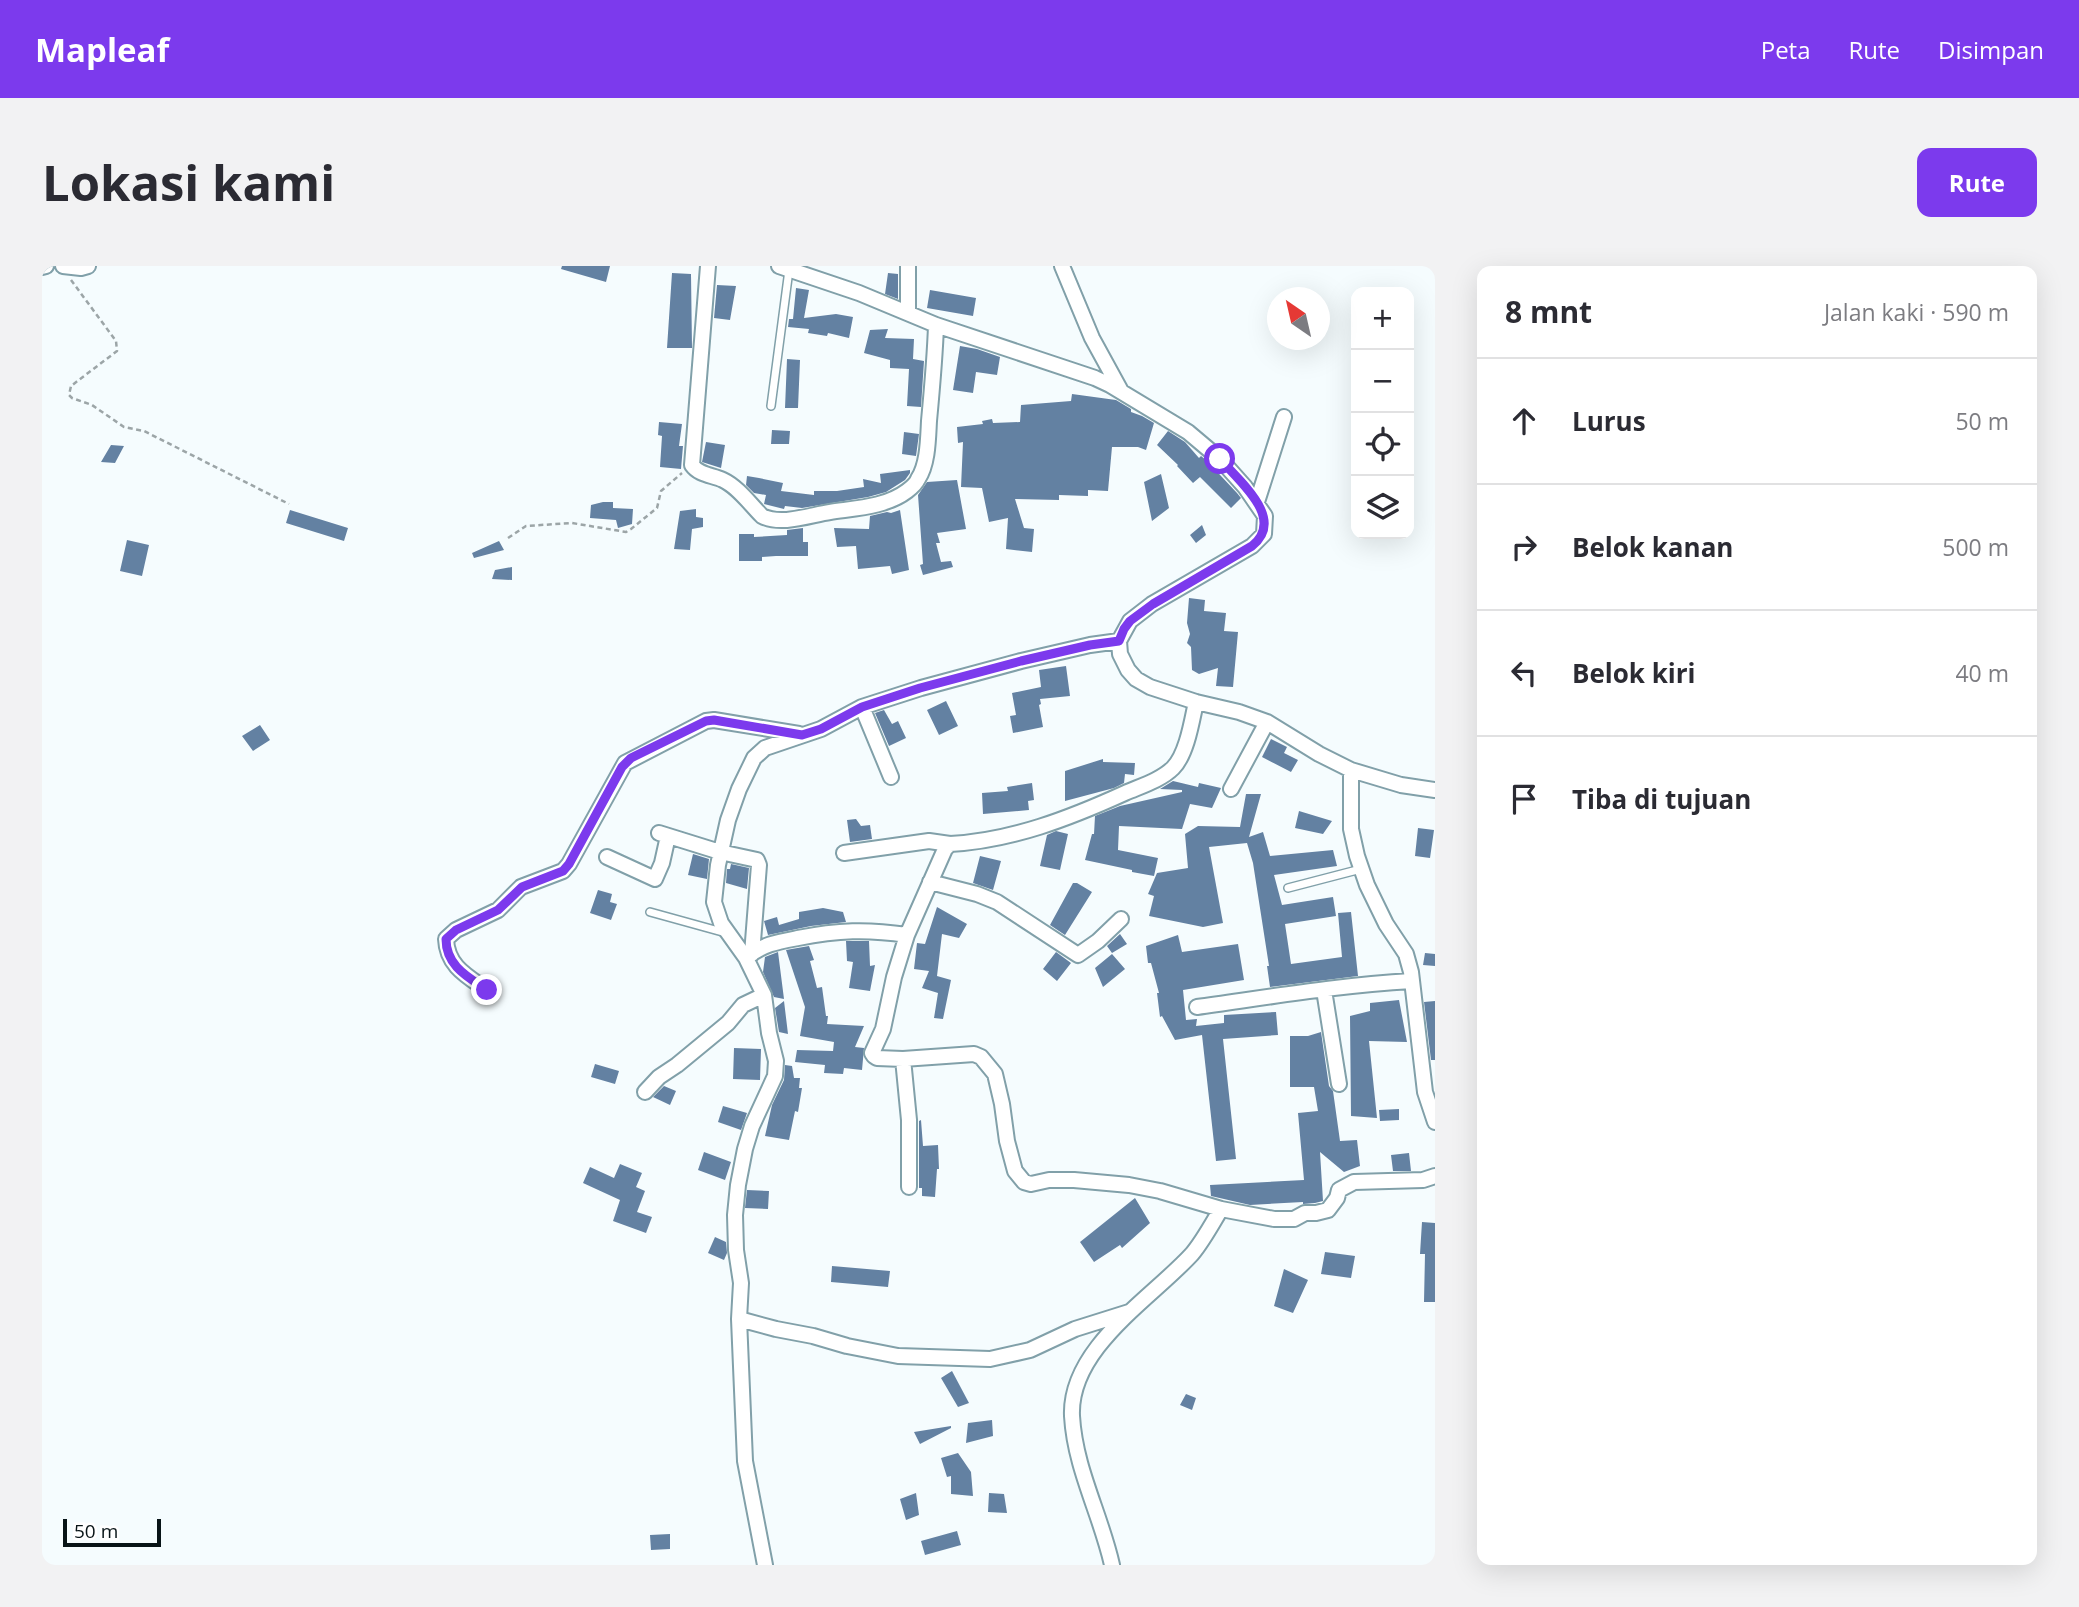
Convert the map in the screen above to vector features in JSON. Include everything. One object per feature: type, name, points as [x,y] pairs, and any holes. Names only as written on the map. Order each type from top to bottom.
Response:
[{"type":"street","points":[[66,271],[88,266]]},
{"type":"street","points":[[708,266],[692,465],[696,471],[724,480],[733,486],[768,519],[788,520],[865,508],[896,499],[919,479],[928,439],[936,325]]},
{"type":"street","points":[[908,266],[908,312]]},
{"type":"street","points":[[1062,266],[1092,338],[1122,392]]},
{"type":"street","points":[[784,267],[908,312],[936,325],[1095,378],[1188,432],[1220,459],[1257,502],[1265,516],[1264,534],[1259,541],[1153,604],[1130,621],[1119,641],[1124,663],[1136,679],[1150,687],[1267,722],[1351,770],[1401,785],[1435,790]]},
{"type":"street","points":[[1257,502],[1284,417]]},
{"type":"street","points":[[765,1565],[745,1461],[739,1319],[741,1283],[735,1215],[748,1137],[776,1068],[765,995],[749,956],[727,933],[717,915],[715,902],[720,852],[732,807],[754,758],[765,748],[821,729],[862,707],[920,688],[1021,661],[1119,641]]},
{"type":"street","points":[[844,853],[929,841],[967,843],[1013,834],[1079,814],[1158,778],[1172,768],[1178,762],[1190,729],[1196,702]]},
{"type":"street","points":[[862,707],[891,777]]},
{"type":"street","points":[[487,990],[453,964],[446,948],[446,939],[456,930],[498,910],[522,887],[563,871],[625,763],[706,721],[714,720],[802,735]]},
{"type":"street","points":[[1231,789],[1267,722]]},
{"type":"street","points":[[1351,770],[1351,829],[1367,885],[1406,954],[1412,981],[1425,1092],[1435,1122]]},
{"type":"street","points":[[607,857],[655,879],[662,863],[664,835],[720,852],[754,858],[759,865],[749,956]]},
{"type":"street","points":[[950,844],[942,853],[907,935],[883,1028],[872,1053],[877,1058],[903,1059],[974,1054],[981,1057],[995,1074],[1015,1171],[1024,1182],[1031,1184],[1049,1180],[1074,1180],[1129,1185],[1222,1209],[1274,1219],[1294,1219],[1305,1213],[1328,1210],[1337,1198],[1339,1190],[1354,1182],[1423,1180],[1435,1176]]},
{"type":"street","points":[[930,882],[998,902],[1078,955],[1121,919]]},
{"type":"street","points":[[749,956],[763,946],[833,931],[907,935]]},
{"type":"street","points":[[1197,1007],[1412,981]]},
{"type":"street","points":[[1324,990],[1339,1084]]},
{"type":"street","points":[[645,1092],[659,1077],[722,1028],[743,1005],[765,995]]},
{"type":"street","points":[[903,1059],[909,1120],[909,1187]]},
{"type":"street","points":[[1112,1565],[1077,1448],[1072,1415],[1075,1389],[1085,1366],[1116,1326],[1193,1253],[1222,1209]]},
{"type":"street","points":[[739,1319],[898,1356],[990,1359],[1030,1350],[1075,1329],[1129,1312]]},
{"type":"lane","points":[[771,406],[784,267]]},
{"type":"lane","points":[[1288,888],[1361,869]]},
{"type":"lane","points":[[650,912],[727,933]]},
{"type":"path","points":[[66,271],[117,346],[117,351],[71,386],[69,394],[72,398],[89,403],[121,426],[144,431],[289,505]]},
{"type":"path","points":[[508,538],[527,526],[572,523],[626,532],[657,508],[664,488],[692,465]]},
{"type":"building","points":[[562,266],[610,266],[606,282],[561,269]]},
{"type":"building","points":[[672,273],[691,274],[692,348],[667,348]]},
{"type":"building","points":[[888,273],[898,274],[898,299],[885,294]]},
{"type":"building","points":[[717,285],[736,286],[730,320],[714,318]]},
{"type":"building","points":[[796,288],[809,290],[804,318],[836,314],[853,317],[849,338],[828,333],[827,336],[808,333],[809,329],[788,327],[789,319],[793,319]]},
{"type":"building","points":[[930,290],[976,298],[973,316],[927,308]]},
{"type":"building","points":[[888,329],[885,338],[914,339],[913,359],[924,361],[921,407],[907,406],[909,369],[890,368],[890,360],[864,353],[870,330]]},
{"type":"building","points":[[960,346],[1000,357],[997,375],[976,372],[973,393],[953,390]]},
{"type":"building","points":[[787,359],[800,360],[798,408],[785,408]]},
{"type":"building","points":[[1072,394],[1116,400],[1131,409],[1131,412],[1154,423],[1146,450],[1138,447],[1112,447],[1108,491],[1088,490],[1088,496],[1059,495],[1059,500],[1015,499],[1024,528],[1034,529],[1032,552],[1006,549],[1008,518],[989,522],[982,488],[961,487],[963,442],[958,443],[957,427],[983,424],[982,421],[992,419],[993,423],[1020,422],[1021,405],[1071,401]]},
{"type":"building","points":[[659,422],[682,424],[679,446],[683,446],[681,469],[660,467],[662,436],[658,435]]},
{"type":"building","points":[[772,430],[790,431],[789,444],[771,444]]},
{"type":"building","points":[[1168,431],[1185,442],[1199,458],[1201,456],[1206,460],[1237,493],[1241,498],[1231,508],[1200,477],[1193,483],[1157,445]]},
{"type":"building","points":[[904,432],[919,434],[916,456],[902,454]]},
{"type":"building","points":[[706,442],[725,445],[721,468],[702,462]]},
{"type":"building","points":[[111,445],[124,446],[115,463],[101,462]]},
{"type":"building","points":[[910,470],[905,480],[886,492],[802,508],[785,506],[784,509],[764,504],[766,495],[754,493],[746,485],[747,476],[783,483],[781,491],[814,495],[814,491],[864,487],[863,479],[881,483],[880,474]]},
{"type":"building","points":[[1161,474],[1169,508],[1152,521],[1144,482]]},
{"type":"building","points":[[957,480],[966,529],[937,533],[940,543],[936,543],[941,562],[951,561],[953,567],[923,575],[920,565],[923,564],[918,495],[927,482]]},
{"type":"building","points":[[613,502],[613,508],[633,509],[632,524],[618,528],[616,520],[590,518],[591,505]]},
{"type":"building","points":[[696,509],[696,517],[703,518],[703,527],[692,529],[690,550],[674,549],[680,511]]},
{"type":"building","points":[[290,510],[348,528],[344,541],[286,523]]},
{"type":"building","points":[[900,510],[909,570],[892,574],[890,566],[858,569],[856,546],[837,547],[834,528],[869,529],[870,516]]},
{"type":"building","points":[[1202,525],[1206,535],[1196,543],[1190,535]]},
{"type":"building","points":[[803,528],[803,542],[808,542],[808,556],[762,557],[762,561],[739,561],[739,534],[754,534],[754,537],[787,535],[787,530]]},
{"type":"building","points":[[127,540],[149,545],[142,576],[120,571]]},
{"type":"building","points":[[499,541],[504,550],[474,558],[472,553]]},
{"type":"building","points":[[512,567],[512,580],[492,579],[495,570]]},
{"type":"building","points":[[1189,598],[1205,600],[1204,611],[1226,613],[1224,631],[1238,632],[1233,687],[1216,686],[1218,668],[1199,674],[1192,670],[1191,647],[1187,643],[1190,634],[1187,623]]},
{"type":"building","points":[[1066,666],[1070,696],[1040,699],[1043,727],[1013,733],[1010,716],[1016,715],[1012,693],[1041,687],[1039,670]]},
{"type":"building","points":[[946,701],[958,726],[939,735],[927,710]]},
{"type":"building","points":[[884,710],[892,724],[898,721],[906,738],[889,746],[875,713]]},
{"type":"building","points":[[260,725],[270,740],[253,751],[242,736]]},
{"type":"building","points":[[1271,739],[1287,747],[1284,753],[1298,760],[1291,772],[1262,757]]},
{"type":"building","points":[[1103,759],[1103,762],[1135,763],[1134,775],[1125,774],[1124,783],[1114,788],[1065,801],[1065,771]]},
{"type":"building","points":[[1173,781],[1198,787],[1199,783],[1221,788],[1212,808],[1190,804],[1182,829],[1119,826],[1118,850],[1158,858],[1154,876],[1085,860],[1094,834],[1095,816],[1120,806],[1182,792],[1160,789]]},
{"type":"building","points":[[1032,783],[1034,800],[1028,801],[1029,810],[983,814],[982,793],[1008,791],[1007,787]]},
{"type":"building","points":[[1246,794],[1261,794],[1249,837],[1263,832],[1270,856],[1333,850],[1337,866],[1274,875],[1282,905],[1333,897],[1336,916],[1285,924],[1291,964],[1342,957],[1338,913],[1351,912],[1358,976],[1270,987],[1253,863],[1247,843],[1209,847],[1223,923],[1203,927],[1149,916],[1154,896],[1148,894],[1157,873],[1188,868],[1185,834],[1198,826],[1240,827]]},
{"type":"building","points":[[1299,811],[1332,821],[1323,834],[1295,828]]},
{"type":"building","points":[[856,819],[861,826],[870,825],[872,839],[850,842],[847,820]]},
{"type":"building","points":[[1418,828],[1434,830],[1430,858],[1415,856]]},
{"type":"building","points":[[1056,831],[1068,834],[1060,870],[1040,866],[1047,835]]},
{"type":"building","points":[[693,854],[709,859],[707,879],[688,875]]},
{"type":"building","points":[[980,856],[1001,861],[993,890],[973,883]]},
{"type":"building","points":[[731,864],[749,868],[747,889],[726,883],[727,869],[730,869]]},
{"type":"building","points":[[1073,883],[1092,892],[1065,935],[1050,925]]},
{"type":"building","points":[[598,890],[612,894],[610,902],[617,904],[611,920],[590,913]]},
{"type":"building","points":[[937,907],[967,924],[959,938],[942,934],[937,976],[951,980],[943,1019],[934,1018],[938,993],[922,988],[929,971],[914,969],[917,943],[925,944]]},
{"type":"building","points":[[823,908],[843,912],[846,922],[768,935],[764,921],[777,917],[779,925],[799,919],[799,912]]},
{"type":"building","points":[[1120,934],[1127,944],[1112,953],[1107,946]]},
{"type":"building","points":[[1178,935],[1182,952],[1238,944],[1244,980],[1183,990],[1186,1020],[1197,1019],[1196,1026],[1224,1023],[1224,1015],[1276,1012],[1278,1035],[1223,1039],[1236,1159],[1216,1161],[1202,1035],[1175,1040],[1162,1016],[1160,1017],[1159,993],[1151,963],[1148,963],[1146,946]]},
{"type":"building","points":[[846,941],[869,941],[870,966],[875,965],[870,991],[849,988],[853,962],[847,961]]},
{"type":"building","points":[[809,946],[814,960],[810,961],[817,988],[822,987],[827,1024],[864,1026],[855,1047],[864,1048],[862,1070],[844,1068],[843,1074],[824,1073],[825,1065],[795,1062],[797,1050],[833,1051],[834,1042],[800,1036],[805,1007],[786,950]]},
{"type":"building","points":[[778,952],[784,999],[774,997],[763,972],[765,957]]},
{"type":"building","points":[[1056,952],[1071,963],[1057,981],[1043,969]]},
{"type":"building","points":[[1425,953],[1435,954],[1435,966],[1423,965]]},
{"type":"building","points":[[1112,954],[1125,969],[1103,987],[1095,968]]},
{"type":"building","points":[[1399,1000],[1407,1042],[1369,1041],[1377,1118],[1351,1116],[1350,1016],[1370,1011],[1370,1003]]},
{"type":"building","points":[[784,1001],[788,1034],[779,1032],[775,1008]]},
{"type":"building","points":[[1435,1001],[1435,1060],[1431,1060],[1424,1002]]},
{"type":"building","points":[[1321,1032],[1340,1141],[1357,1140],[1360,1166],[1344,1172],[1320,1152],[1323,1201],[1315,1203],[1250,1205],[1211,1196],[1210,1185],[1304,1180],[1298,1113],[1318,1111],[1314,1087],[1290,1087],[1290,1036],[1308,1036]]},
{"type":"building","points":[[734,1048],[761,1049],[760,1080],[733,1079]]},
{"type":"building","points":[[595,1064],[619,1071],[615,1084],[591,1077]]},
{"type":"building","points":[[785,1065],[792,1066],[794,1078],[800,1078],[799,1088],[802,1088],[789,1140],[765,1136],[772,1105],[784,1080]]},
{"type":"building","points":[[664,1086],[676,1091],[670,1105],[653,1097]]},
{"type":"building","points":[[723,1106],[747,1113],[741,1130],[718,1122]]},
{"type":"building","points":[[1399,1109],[1399,1120],[1380,1121],[1379,1110]]},
{"type":"building","points":[[921,1120],[923,1146],[938,1145],[939,1169],[935,1197],[922,1196],[922,1188],[919,1188]]},
{"type":"building","points":[[704,1152],[731,1162],[725,1180],[698,1170]]},
{"type":"building","points":[[1409,1153],[1411,1171],[1393,1171],[1391,1155]]},
{"type":"building","points":[[620,1164],[642,1173],[636,1187],[645,1191],[637,1212],[652,1217],[646,1233],[613,1221],[620,1200],[583,1183],[590,1167],[614,1178]]},
{"type":"building","points":[[747,1190],[769,1191],[768,1209],[745,1208]]},
{"type":"building","points":[[1135,1198],[1150,1223],[1122,1248],[1120,1245],[1094,1262],[1080,1242]]},
{"type":"building","points":[[1422,1222],[1435,1223],[1435,1302],[1424,1302],[1425,1254],[1420,1254]]},
{"type":"building","points":[[715,1237],[726,1242],[727,1253],[724,1260],[708,1253]]},
{"type":"building","points":[[1325,1252],[1355,1256],[1351,1278],[1321,1274]]},
{"type":"building","points":[[832,1266],[890,1271],[888,1287],[831,1282]]},
{"type":"building","points":[[1284,1269],[1308,1280],[1293,1313],[1274,1306]]},
{"type":"building","points":[[952,1371],[969,1403],[958,1407],[941,1378]]},
{"type":"building","points":[[1186,1394],[1196,1398],[1192,1410],[1180,1405]]},
{"type":"building","points":[[992,1420],[993,1436],[966,1443],[968,1423]]},
{"type":"building","points":[[951,1426],[920,1444],[914,1432]]},
{"type":"building","points":[[958,1453],[971,1472],[973,1496],[951,1494],[951,1476],[947,1477],[941,1458]]},
{"type":"building","points":[[916,1493],[919,1515],[906,1520],[900,1499]]},
{"type":"building","points":[[989,1493],[1004,1494],[1007,1513],[988,1512]]},
{"type":"building","points":[[957,1531],[961,1545],[925,1555],[921,1541]]},
{"type":"building","points":[[670,1534],[670,1549],[651,1550],[650,1535]]},
{"type":"route","points":[[487,990],[453,964],[446,948],[446,939],[456,930],[498,910],[522,887],[563,871],[622,767],[631,758],[706,721],[714,720],[802,735],[821,729],[862,707],[920,688],[1021,661],[1119,641],[1130,621],[1153,604],[1252,546],[1264,534],[1265,516],[1257,502],[1220,459]]}]
